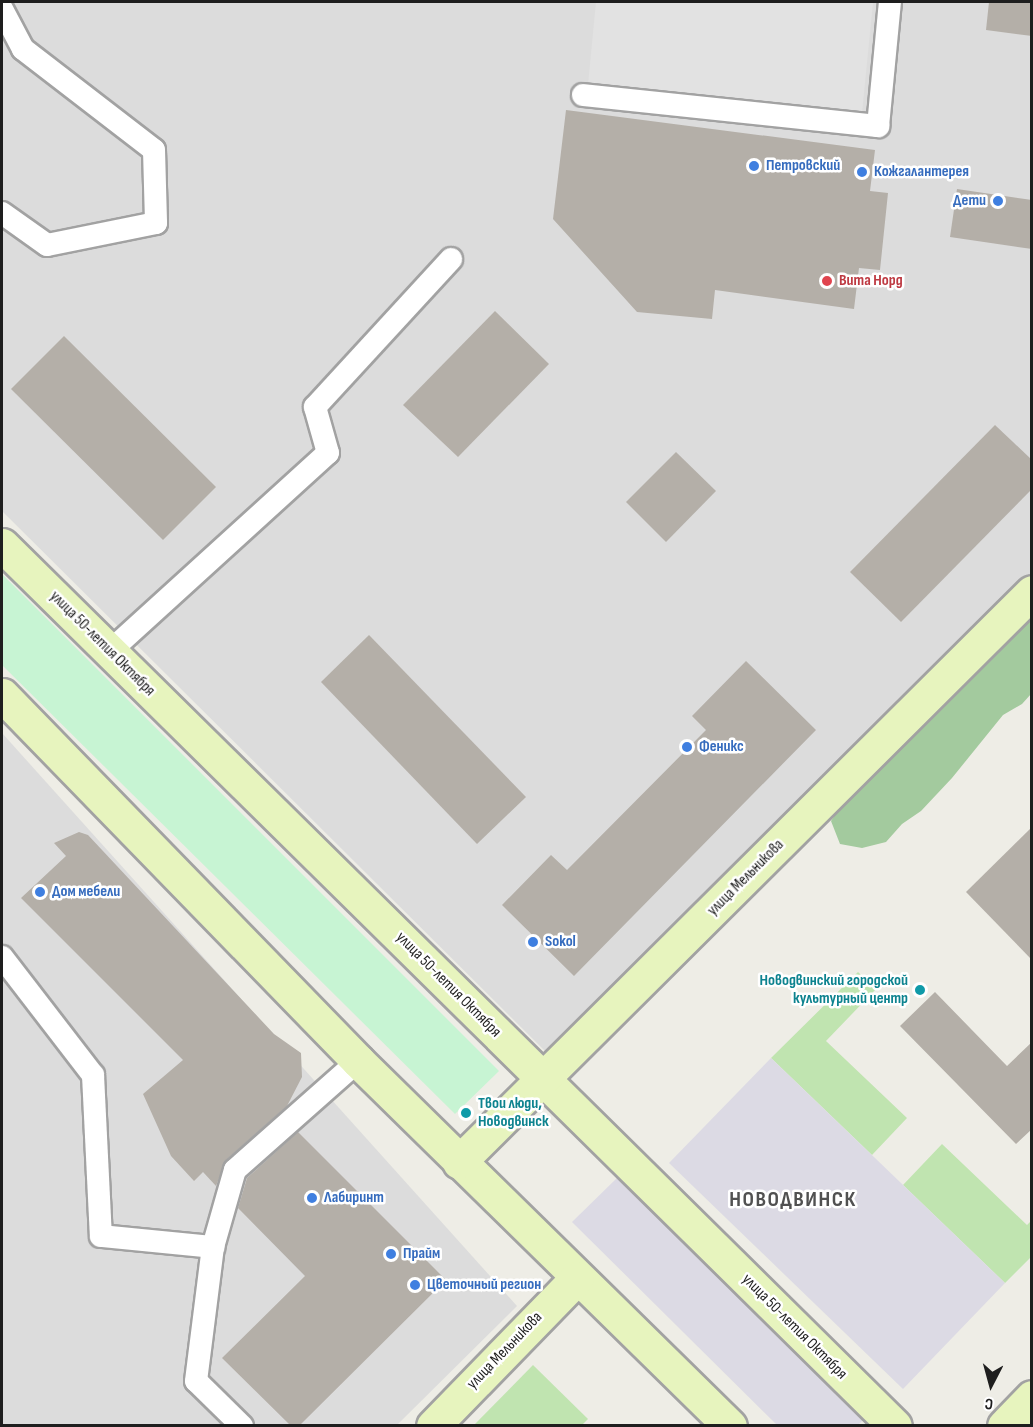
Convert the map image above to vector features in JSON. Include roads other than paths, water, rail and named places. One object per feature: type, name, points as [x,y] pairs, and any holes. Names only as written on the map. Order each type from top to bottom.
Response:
[{"type":"main road","name":"улица 50-летия Октября","points":[[2,545],[895,1425]]},
{"type":"main road","name":"улица Мельникова","points":[[459,1162],[1032,592]]},
{"type":"main road","points":[[2,695],[358,1061],[577,1278],[730,1425]]},
{"type":"main road","name":"улица Мельникова","points":[[433,1425],[577,1278]]},
{"type":"main road","points":[[1004,1425],[1032,1397]]},
{"type":"lane","points":[[583,95],[878,126],[890,2]]},
{"type":"lane","points":[[2,9],[23,48],[154,150],[156,223],[47,245],[2,213]]},
{"type":"lane","points":[[109,652],[328,453],[315,408],[451,259]]},
{"type":"lane","points":[[2,957],[93,1076],[101,1236],[213,1247]]},
{"type":"lane","points":[[242,1425],[196,1381],[213,1247],[235,1170],[358,1061]]},
{"type":"place","name":"Петровский","points":[[754,166]]},
{"type":"place","name":"Кожгалантерея","points":[[862,172]]},
{"type":"place","name":"Дети","points":[[998,201]]},
{"type":"place","name":"Вита Норд","points":[[827,281]]},
{"type":"place","name":"Феникс","points":[[687,747]]},
{"type":"place","name":"Дом мебели","points":[[40,892]]},
{"type":"place","name":"Sokol","points":[[533,942]]},
{"type":"place","name":"Новодвинский городской культурный центр","points":[[920,990]]},
{"type":"place","name":"Твои люди, Новодвинск","points":[[466,1113]]},
{"type":"place","name":"Лабиринт","points":[[312,1198]]},
{"type":"place","name":"Прайм","points":[[391,1254]]},
{"type":"place","name":"Цветочный регион","points":[[415,1285]]},
{"type":"district","name":"НОВОДВИНСК","points":[[793,1200]]}]
